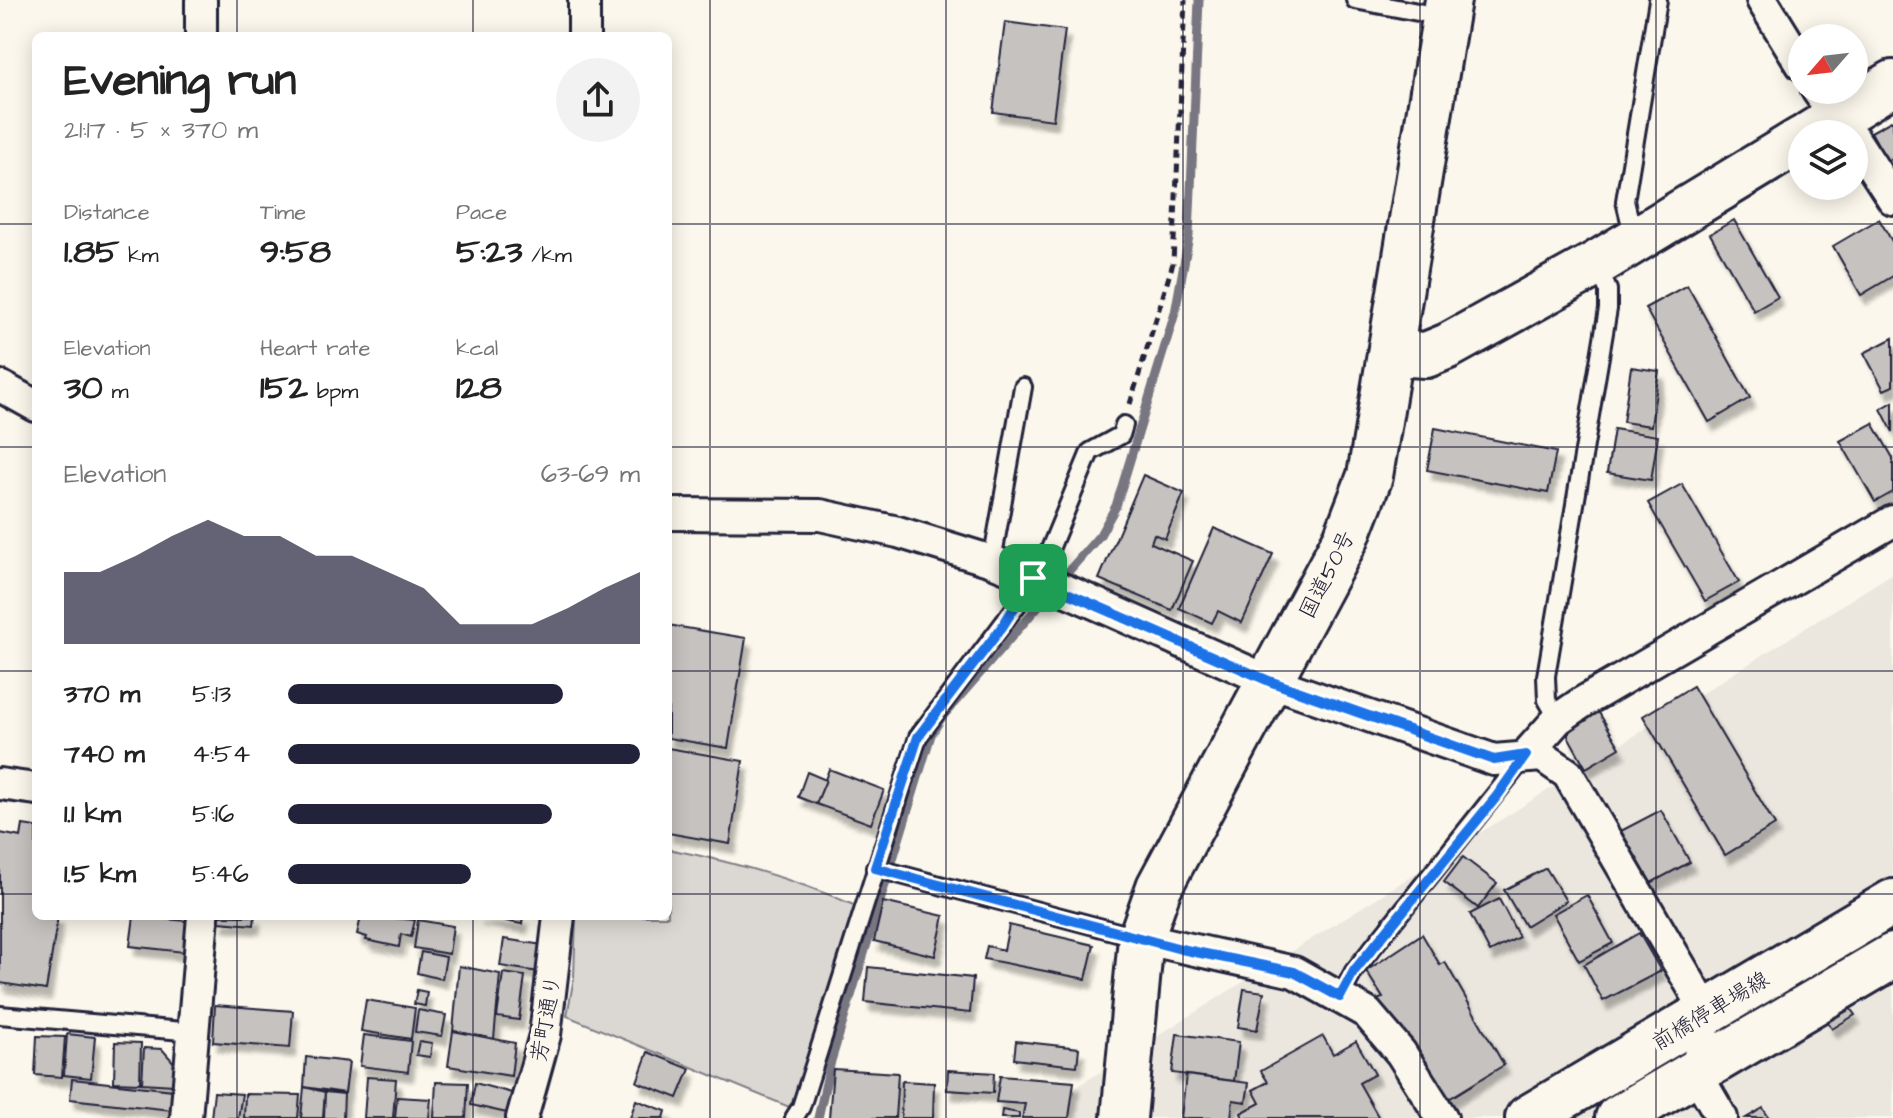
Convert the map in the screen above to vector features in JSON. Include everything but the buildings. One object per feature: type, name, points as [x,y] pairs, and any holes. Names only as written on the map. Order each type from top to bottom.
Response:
[{"type":"main road","name":"国道50号","points":[[1124,1118],[1141,938],[1159,887],[1360,505],[1370,476],[1447,9]]},
{"type":"main road","points":[[1837,120],[1893,83]]},
{"type":"main road","points":[[1392,353],[1426,355],[1448,346],[1596,264],[1788,150]]},
{"type":"main road","name":"前橋停車場線","points":[[1528,1118],[1893,902]]},
{"type":"main road","name":"前橋停車場線","points":[[1618,1118],[1893,956]]},
{"type":"street","points":[[201,0],[201,32]]},
{"type":"street","points":[[584,0],[584,32]]},
{"type":"street","points":[[1762,0],[1788,42]]},
{"type":"street","points":[[1868,171],[1893,199]]},
{"type":"street","points":[[0,386],[32,404]]},
{"type":"street","points":[[672,514],[820,515],[898,532],[992,561],[1269,681],[1494,760],[1542,756],[1568,774],[1707,1012],[1696,1073],[1722,1118]]},
{"type":"street","points":[[1526,755],[1558,719],[1893,521]]},
{"type":"street","points":[[0,784],[32,788]]},
{"type":"street","points":[[186,1118],[203,920]]},
{"type":"street","name":"芳町通り","points":[[522,1118],[545,1035],[559,920]]},
{"type":"street","points":[[1141,938],[1294,972],[1340,997],[1381,1025],[1442,1118]]},
{"type":"lane","points":[[1355,0],[1447,9]]},
{"type":"lane","points":[[1635,241],[1628,224],[1625,201],[1658,0]]},
{"type":"lane","points":[[1558,719],[1547,700],[1546,676],[1608,309],[1608,290],[1596,264]]},
{"type":"lane","points":[[992,561],[1023,387]]},
{"type":"lane","points":[[794,1118],[801,1107],[918,737],[1002,627],[1043,566],[1090,452],[1121,435],[1124,425]]},
{"type":"lane","points":[[1340,997],[1354,971],[1497,796],[1526,755]]},
{"type":"lane","points":[[876,868],[1141,938]]},
{"type":"lane","points":[[0,1015],[194,1032]]},
{"type":"path","points":[[1124,425],[1173,263],[1185,0]]},
{"type":"shaded area","points":[[1893,573],[1893,1118],[1063,1118],[1054,1101]]},
{"type":"shaded area","points":[[672,850],[764,872],[856,906],[794,1109],[567,1016],[574,977],[576,920],[672,920]]},
{"type":"waterway","points":[[818,1118],[831,1061],[931,735],[942,717],[1100,535],[1116,506],[1175,313],[1189,236],[1199,0]]},
{"type":"route","points":[[1033,578],[1269,681],[1494,760],[1526,755],[1510,780],[1354,971],[1340,997],[1294,972],[1181,949],[875,868],[918,737],[1002,627],[1033,578]]}]
